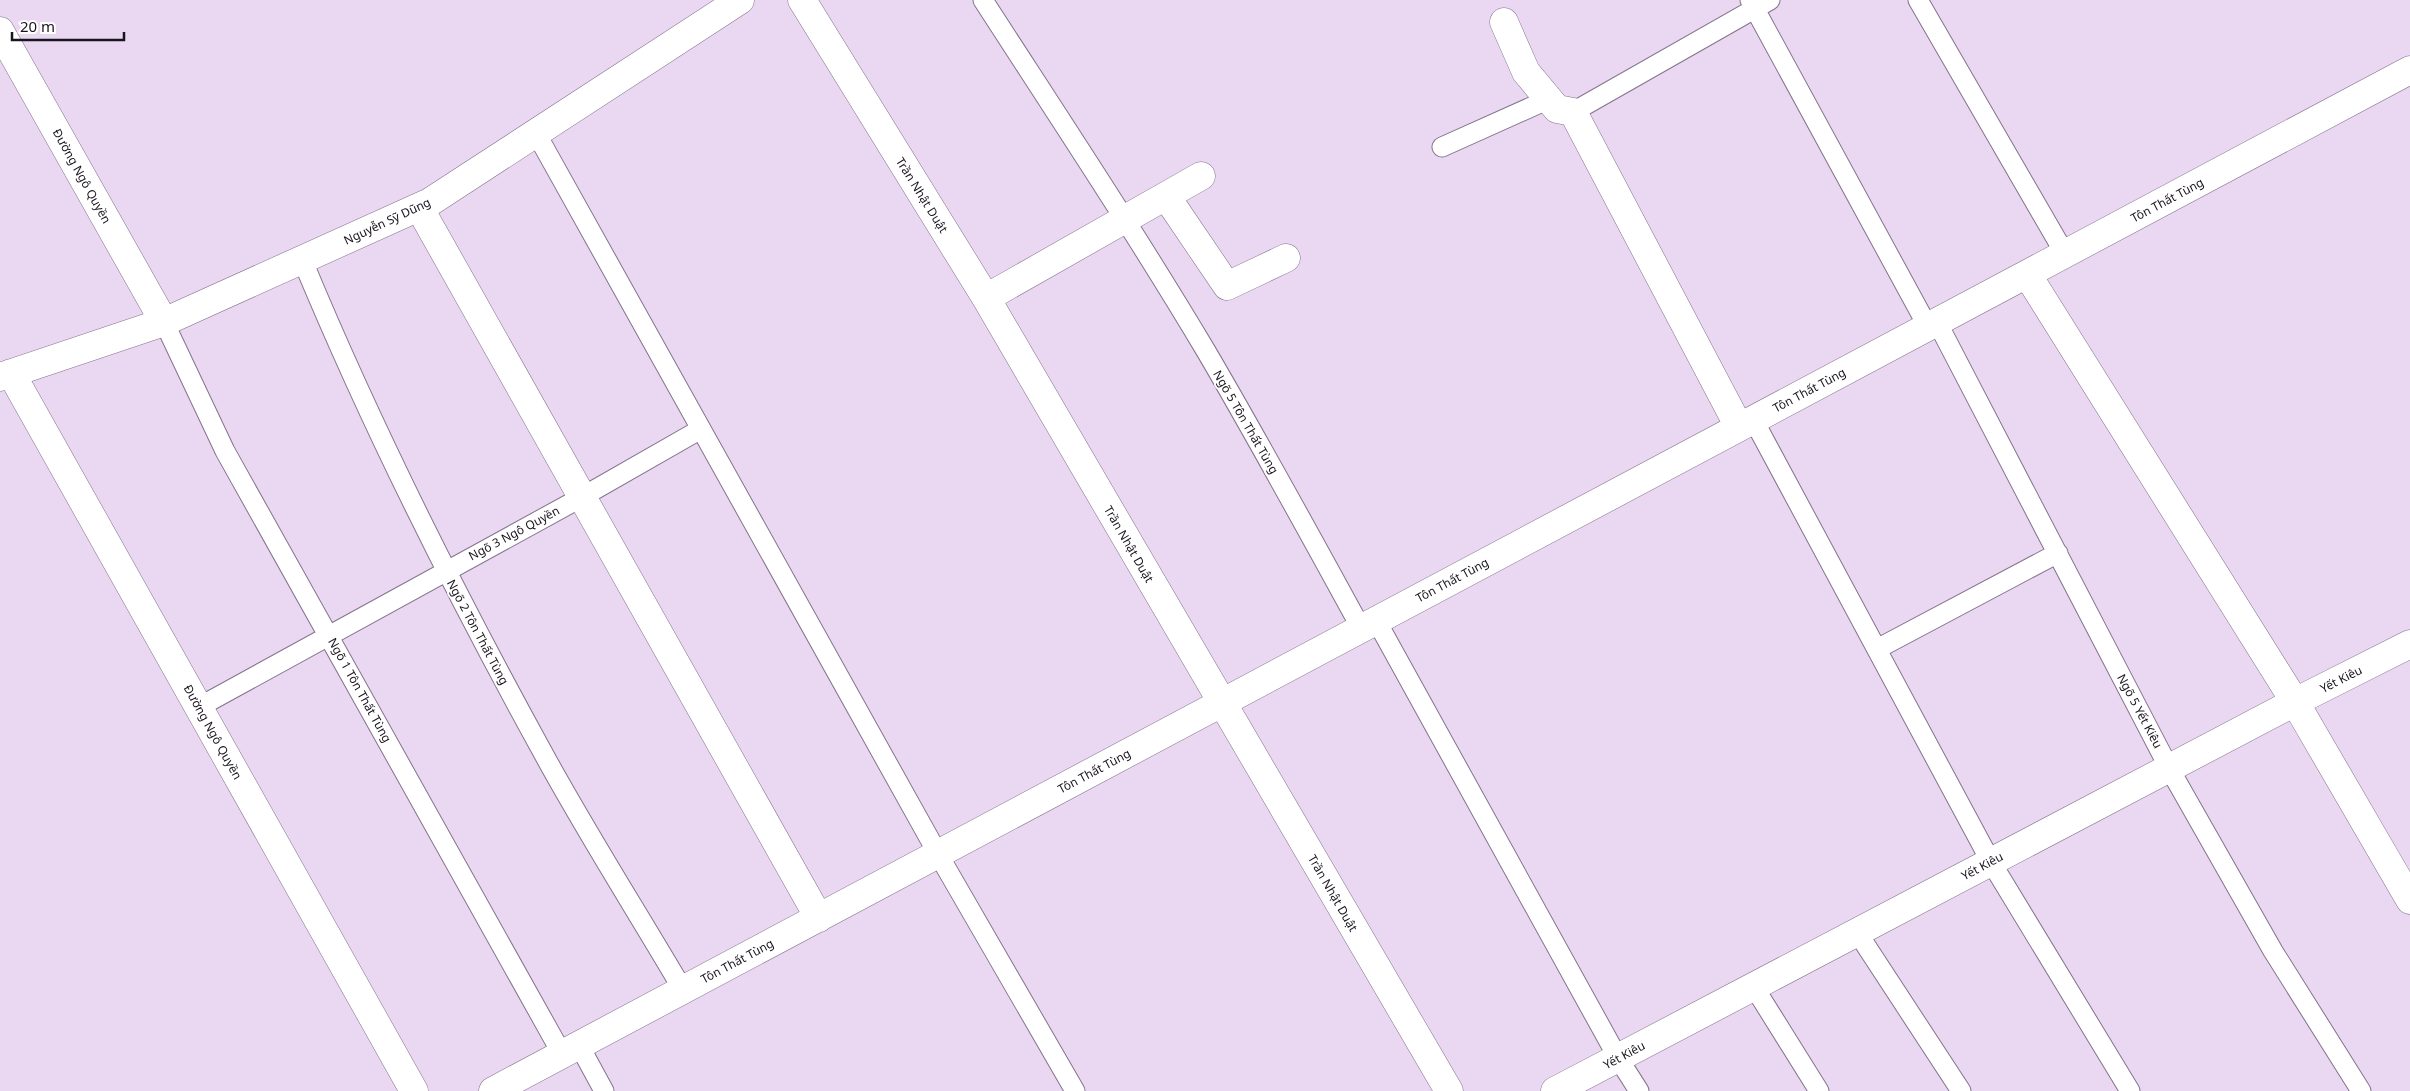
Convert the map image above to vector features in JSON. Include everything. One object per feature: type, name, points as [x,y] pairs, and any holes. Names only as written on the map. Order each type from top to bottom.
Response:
[{"type":"street","name":"Nguyễn Sỹ Dũng","points":[[6,375],[164,322],[430,202],[740,0]]},
{"type":"street","name":"Trần Nhật Duật","points":[[802,0],[986,298],[1449,1091]]},
{"type":"street","points":[[1504,22],[1526,72],[1557,109],[1573,112],[1746,423]]},
{"type":"street","name":"Đường Ngô Quyền","points":[[0,31],[164,322]]},
{"type":"street","name":"Tôn Thất Tùng","points":[[493,1091],[2410,70]]},
{"type":"street","points":[[986,298],[1201,176]]},
{"type":"street","points":[[1166,196],[1227,286],[1286,258]]},
{"type":"street","points":[[419,207],[819,918]]},
{"type":"street","points":[[2027,274],[2295,702],[2410,900]]},
{"type":"street","name":"Đường Ngô Quyền","points":[[6,375],[199,707],[414,1091]]},
{"type":"street","name":"Yết Kiêu","points":[[1555,1091],[2295,702],[2410,644]]},
{"type":"lane","name":"Ngõ 5 Tôn Thất Tùng","points":[[983,0],[1125,220],[1210,359],[1285,488],[1369,624],[1618,1058],[1639,1091]]},
{"type":"lane","points":[[1918,0],[2065,254]]},
{"type":"lane","points":[[1573,112],[1758,3]]},
{"type":"lane","name":"Ngõ 5 Yết Kiêu","points":[[1758,3],[2058,553],[2169,768],[2273,951],[2361,1091]]},
{"type":"lane","points":[[1442,147],[1548,99]]},
{"type":"lane","points":[[536,133],[938,854],[1075,1091]]},
{"type":"lane","name":"Ngõ 2 Tôn Thất Tùng","points":[[302,259],[340,351],[445,570],[543,753],[683,990]]},
{"type":"lane","name":"Ngõ 1 Tôn Thất Tùng","points":[[164,322],[225,451],[329,635],[571,1050],[604,1091]]},
{"type":"lane","points":[[1746,423],[1877,649],[1991,862],[2130,1091]]},
{"type":"lane","name":"Ngõ 3 Ngô Quyền","points":[[199,707],[445,570],[582,497],[701,428]]},
{"type":"lane","points":[[1877,649],[2058,553]]},
{"type":"lane","points":[[1857,932],[1961,1091]]},
{"type":"lane","points":[[1754,987],[1819,1091]]}]
